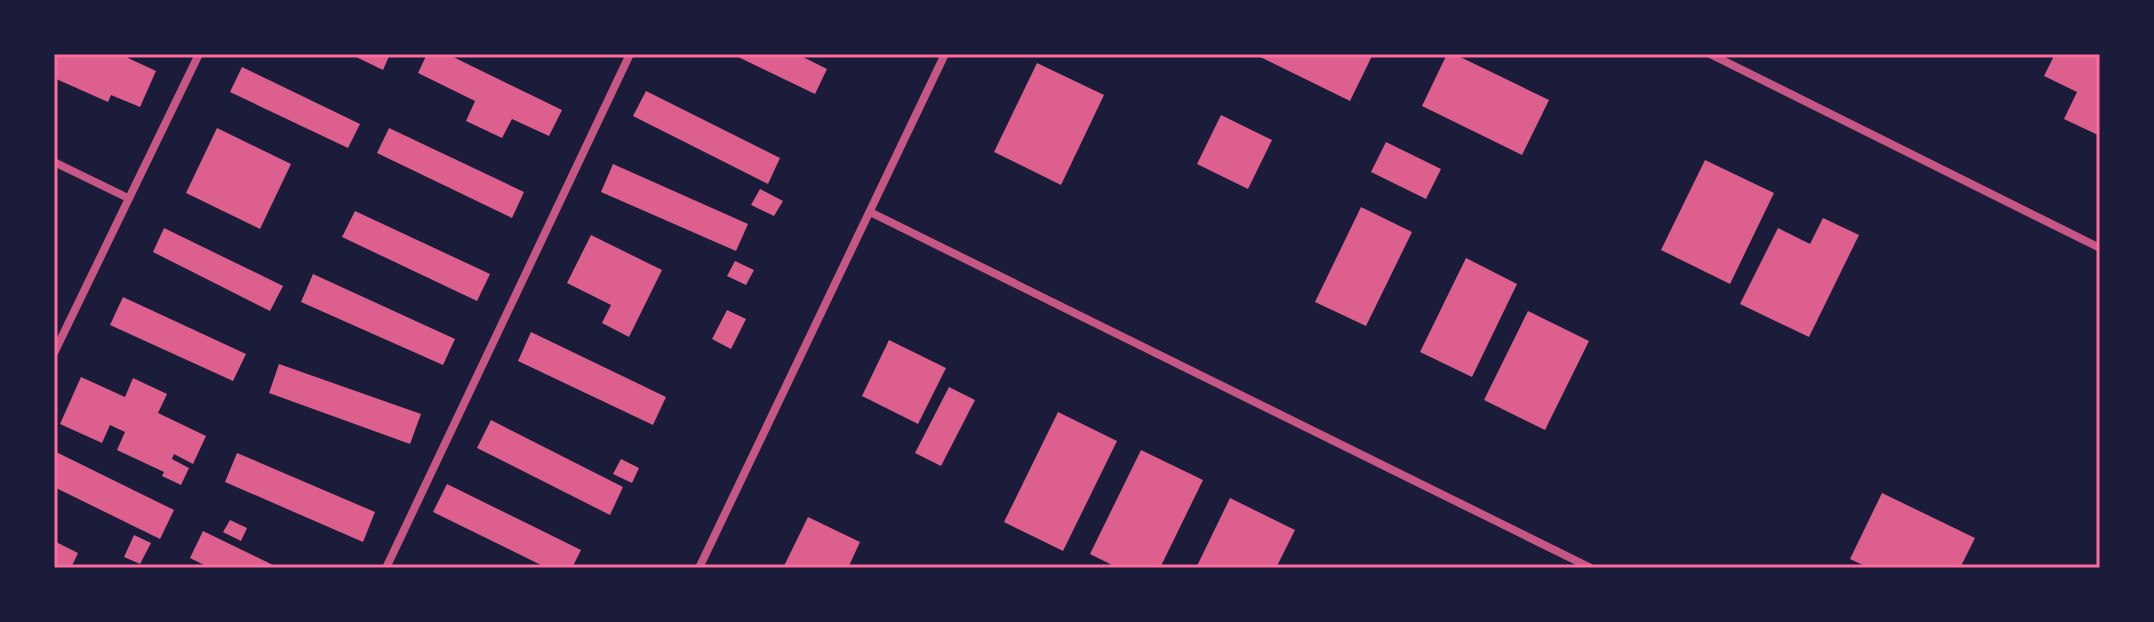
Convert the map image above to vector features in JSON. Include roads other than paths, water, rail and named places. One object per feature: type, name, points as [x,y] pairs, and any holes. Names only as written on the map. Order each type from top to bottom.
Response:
[{"type":"street","points":[[54,353],[199,54]]},
{"type":"street","points":[[386,568],[630,54]]},
{"type":"street","points":[[699,568],[945,54]]},
{"type":"street","points":[[1710,54],[2100,248]]},
{"type":"street","points":[[54,162],[128,198]]},
{"type":"street","points":[[870,212],[1591,568]]}]
